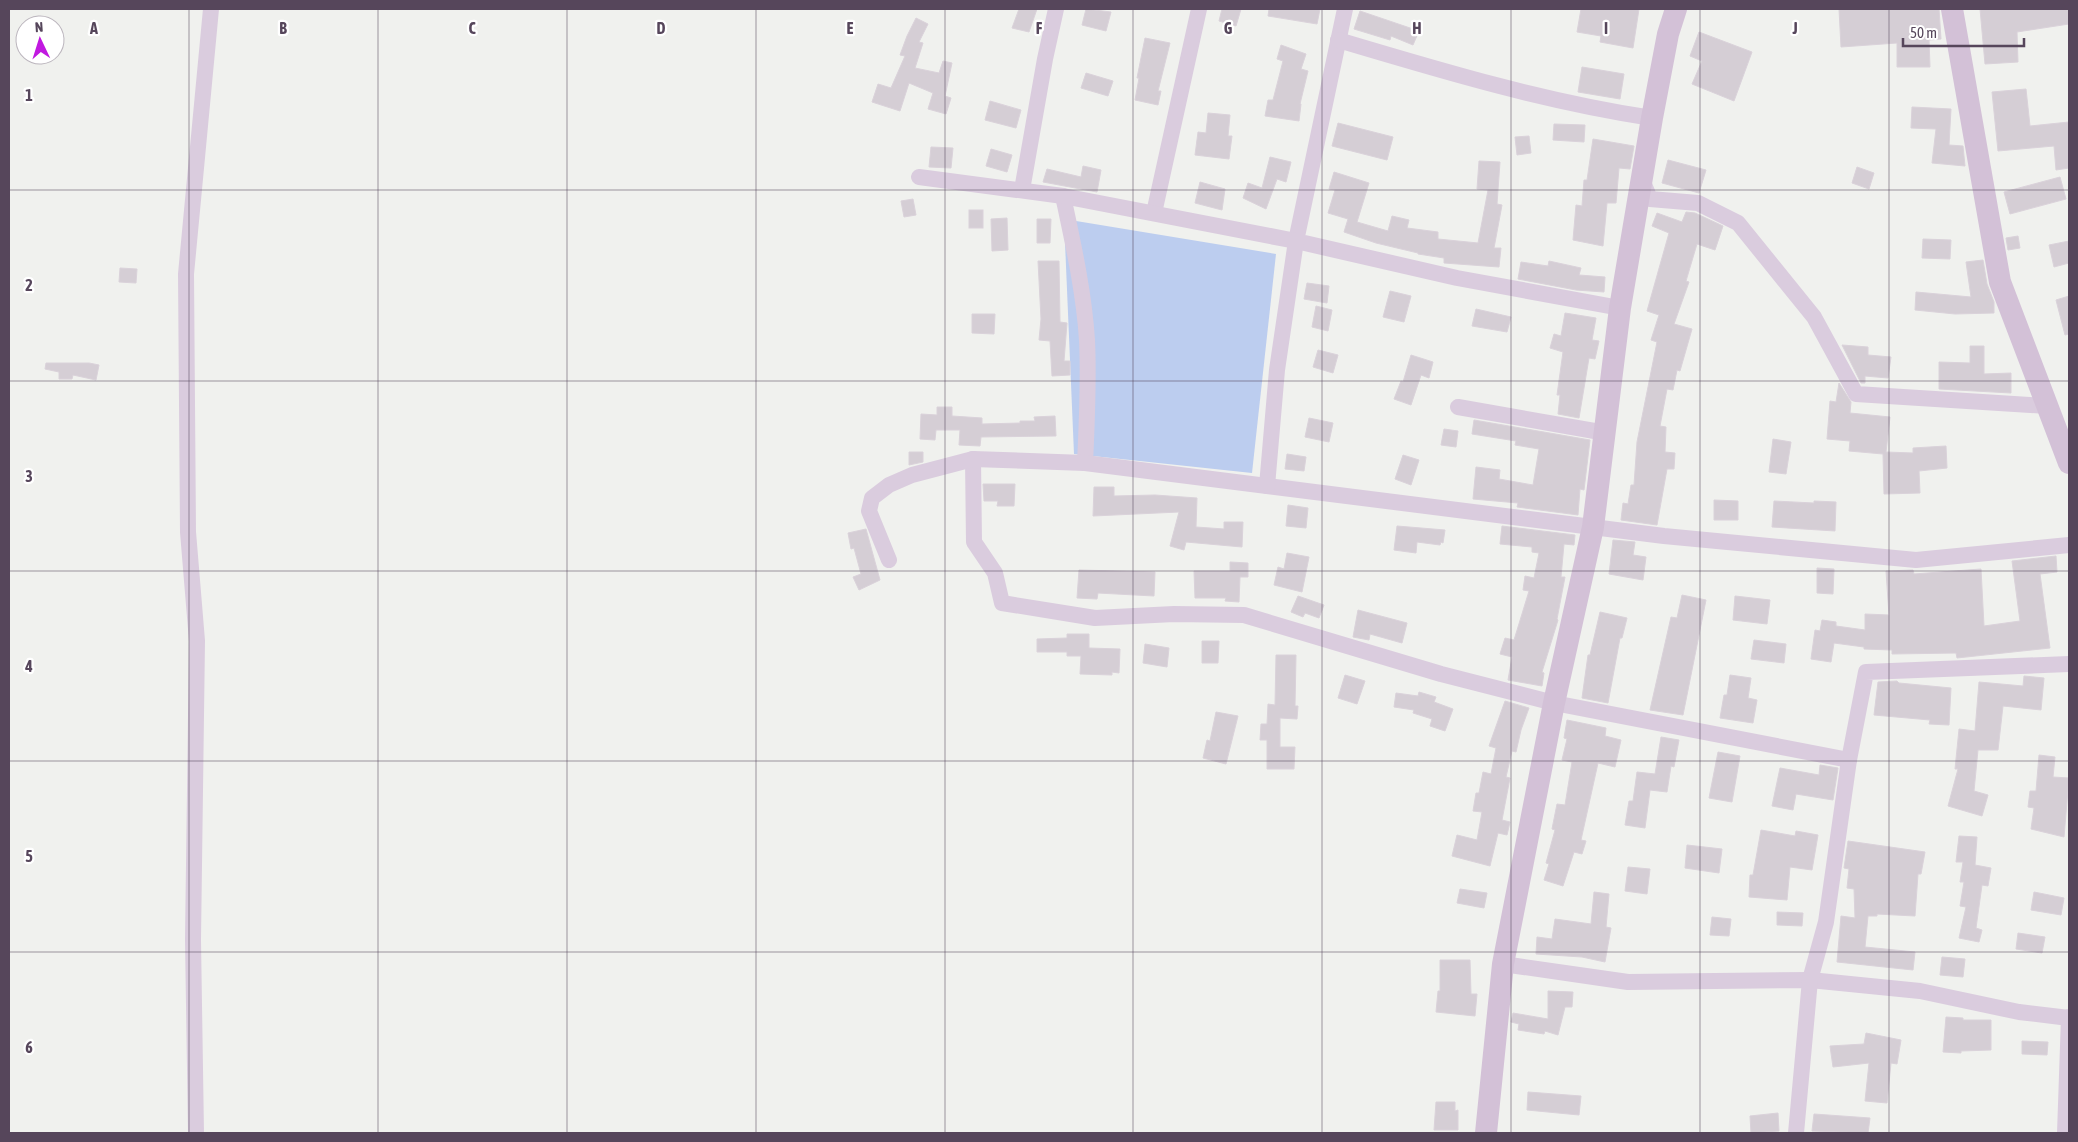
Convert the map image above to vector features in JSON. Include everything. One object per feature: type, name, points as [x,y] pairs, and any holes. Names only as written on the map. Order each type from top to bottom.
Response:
[{"type":"street","points":[[196,1133],[193,940],[197,641],[188,532],[186,274],[211,9]]},
{"type":"street","points":[[1022,190],[1045,58],[1056,9]]},
{"type":"street","points":[[1154,213],[1199,9]]},
{"type":"street","points":[[1267,486],[1277,370],[1296,242],[1345,9]]},
{"type":"street","points":[[1486,1133],[1503,964],[1554,703],[1593,528],[1620,308],[1643,182],[1652,118],[1668,34],[1676,9]]},
{"type":"street","points":[[1952,9],[2000,282],[2069,463]]},
{"type":"street","points":[[1338,40],[1464,78],[1589,108],[1652,118]]},
{"type":"street","points":[[919,177],[1063,196],[1154,213],[1457,278],[1620,308]]},
{"type":"street","points":[[1643,182],[1650,199],[1698,203],[1738,224],[1814,317],[1856,394],[2047,406]]},
{"type":"street","points":[[1063,196],[1076,258],[1087,338],[1085,463]]},
{"type":"street","points":[[1458,407],[1606,433]]},
{"type":"street","points":[[973,459],[974,542],[995,573],[1002,603],[1096,618],[1174,614],[1244,615],[1432,671],[1554,703],[1849,760]]},
{"type":"street","points":[[889,560],[869,511],[872,498],[889,485],[912,475],[973,459],[1085,463],[1593,528],[1916,560],[2069,545]]},
{"type":"street","points":[[1796,1133],[1810,980],[1826,922],[1849,760],[1866,672],[2069,664]]},
{"type":"street","points":[[1503,964],[1628,982],[1810,980],[1920,991],[2019,1012],[2069,1018],[2064,1133]]},
{"type":"shaded area","points":[[1064,219],[1276,254],[1252,473],[1074,454]]},
{"type":"building","points":[[1019,9],[1037,9],[1029,32],[1012,28]]},
{"type":"building","points":[[1086,9],[1111,12],[1106,31],[1082,25]]},
{"type":"building","points":[[1222,9],[1241,9],[1236,26],[1219,21]]},
{"type":"building","points":[[1269,9],[1320,9],[1317,24],[1268,16]]},
{"type":"building","points":[[1581,9],[1639,9],[1633,48],[1600,42],[1601,36],[1577,32]]},
{"type":"building","points":[[1839,9],[1939,9],[1941,39],[1929,40],[1930,67],[1897,67],[1897,43],[1841,47]]},
{"type":"building","points":[[1980,9],[2069,9],[2069,24],[2017,32],[2018,62],[1985,64]]},
{"type":"building","points":[[1360,11],[1419,31],[1413,45],[1391,36],[1390,40],[1354,29]]},
{"type":"building","points":[[916,18],[928,24],[919,42],[923,43],[915,68],[939,73],[943,61],[952,63],[945,96],[951,98],[946,114],[928,109],[933,93],[909,83],[900,111],[872,102],[878,84],[891,88],[905,56],[900,55]]},
{"type":"building","points":[[1699,32],[1752,52],[1734,101],[1692,84],[1702,61],[1690,56]]},
{"type":"building","points":[[1145,38],[1170,43],[1158,91],[1161,91],[1158,105],[1135,100],[1139,78],[1137,78]]},
{"type":"building","points":[[1281,45],[1306,54],[1301,69],[1308,71],[1300,104],[1299,121],[1265,116],[1268,100],[1273,100],[1283,61],[1277,59]]},
{"type":"building","points":[[1582,67],[1624,74],[1620,99],[1578,92]]},
{"type":"building","points":[[1086,73],[1113,81],[1108,96],[1081,88]]},
{"type":"building","points":[[2026,89],[2030,126],[2069,122],[2069,168],[2056,170],[2054,146],[1998,151],[1992,92]]},
{"type":"building","points":[[990,101],[1021,110],[1016,128],[985,120]]},
{"type":"building","points":[[1912,107],[1951,109],[1949,145],[1963,146],[1965,166],[1932,163],[1936,129],[1911,128]]},
{"type":"building","points":[[1208,113],[1230,115],[1228,136],[1232,136],[1229,159],[1195,155],[1198,132],[1206,133]]},
{"type":"building","points":[[1338,123],[1393,137],[1387,160],[1332,146]]},
{"type":"building","points":[[1554,124],[1585,125],[1584,142],[1553,140]]},
{"type":"building","points":[[1529,136],[1531,153],[1517,155],[1515,137]]},
{"type":"building","points":[[1593,139],[1634,146],[1630,169],[1619,168],[1616,203],[1607,203],[1603,246],[1573,240],[1576,205],[1582,206],[1584,180],[1587,180]]},
{"type":"building","points":[[931,147],[953,148],[951,168],[929,167]]},
{"type":"building","points":[[991,149],[1012,155],[1007,172],[986,166]]},
{"type":"building","points":[[1270,157],[1291,162],[1286,182],[1277,179],[1266,209],[1243,198],[1248,183],[1262,188]]},
{"type":"building","points":[[1668,160],[1706,170],[1699,193],[1662,183]]},
{"type":"building","points":[[1479,161],[1500,162],[1497,204],[1502,205],[1494,248],[1501,248],[1499,267],[1444,263],[1444,258],[1418,254],[1376,243],[1344,232],[1348,219],[1328,213],[1335,190],[1329,189],[1334,172],[1369,183],[1357,222],[1388,231],[1392,216],[1409,220],[1407,228],[1438,232],[1438,239],[1478,243],[1488,190],[1477,189]]},
{"type":"building","points":[[1083,166],[1101,170],[1097,192],[1043,182],[1047,169],[1081,177]]},
{"type":"building","points":[[1857,167],[1874,173],[1869,189],[1852,183]]},
{"type":"building","points":[[2060,177],[2066,199],[2010,214],[2004,192]]},
{"type":"building","points":[[1200,182],[1225,189],[1222,210],[1195,203]]},
{"type":"building","points":[[913,199],[916,215],[904,217],[901,201]]},
{"type":"building","points":[[969,210],[983,210],[983,228],[969,228]]},
{"type":"building","points":[[1686,212],[1695,213],[1723,226],[1715,250],[1697,244],[1686,281],[1689,282],[1674,324],[1692,329],[1680,371],[1677,370],[1673,390],[1667,389],[1660,426],[1666,427],[1665,452],[1675,453],[1674,469],[1667,469],[1657,525],[1621,520],[1623,503],[1628,504],[1631,485],[1634,485],[1637,442],[1657,342],[1651,340],[1659,315],[1647,311],[1669,233],[1652,226],[1657,213],[1682,222]]},
{"type":"building","points":[[1007,218],[1008,250],[992,251],[991,219]]},
{"type":"building","points":[[1037,219],[1051,219],[1050,243],[1037,243]]},
{"type":"building","points":[[2018,236],[2020,248],[2008,250],[2006,238]]},
{"type":"building","points":[[1923,239],[1951,240],[1950,259],[1922,258]]},
{"type":"building","points":[[2069,241],[2069,263],[2054,267],[2049,245]]},
{"type":"building","points":[[1983,260],[1987,284],[1994,302],[1994,313],[1955,314],[1915,310],[1916,292],[1971,297],[1966,262]]},
{"type":"building","points":[[1038,261],[1059,261],[1060,322],[1067,323],[1064,361],[1070,361],[1070,375],[1052,376],[1050,341],[1039,340],[1041,319]]},
{"type":"building","points":[[1549,261],[1581,268],[1579,275],[1605,277],[1604,292],[1576,290],[1518,279],[1521,262],[1548,266]]},
{"type":"building","points":[[120,268],[137,269],[136,283],[119,282]]},
{"type":"building","points":[[1307,283],[1329,286],[1327,303],[1304,299]]},
{"type":"building","points":[[1390,291],[1411,296],[1404,322],[1383,317]]},
{"type":"building","points":[[2069,296],[2069,334],[2065,335],[2056,300]]},
{"type":"building","points":[[1316,306],[1332,310],[1328,331],[1312,327]]},
{"type":"building","points":[[1476,309],[1511,317],[1507,332],[1472,326]]},
{"type":"building","points":[[1565,313],[1596,318],[1592,340],[1599,341],[1595,359],[1589,358],[1579,418],[1558,414],[1560,395],[1557,395],[1563,352],[1550,348],[1554,334],[1561,336]]},
{"type":"building","points":[[972,314],[995,314],[994,334],[972,333]]},
{"type":"building","points":[[1842,345],[1868,347],[1868,355],[1891,357],[1888,378],[1865,376],[1865,383],[1861,383]]},
{"type":"building","points":[[1970,346],[1984,346],[1984,374],[2011,373],[2011,393],[1939,389],[1939,362],[1970,363]]},
{"type":"building","points":[[1318,350],[1338,355],[1333,373],[1313,367]]},
{"type":"building","points":[[1411,355],[1433,362],[1429,378],[1421,375],[1411,405],[1394,399],[1401,381],[1403,382]]},
{"type":"building","points":[[46,363],[89,363],[99,365],[96,380],[73,375],[72,379],[59,379],[59,372],[45,369]]},
{"type":"building","points":[[1839,383],[1851,402],[1850,413],[1890,417],[1886,452],[1913,453],[1913,448],[1946,446],[1947,468],[1919,471],[1920,493],[1884,494],[1883,454],[1849,451],[1850,441],[1827,439],[1830,401],[1836,402]]},
{"type":"building","points":[[937,407],[952,407],[952,416],[982,418],[982,424],[1020,423],[1020,421],[1035,421],[1034,417],[1055,416],[1056,436],[981,437],[980,446],[959,445],[960,430],[936,430],[935,440],[920,439],[921,414],[937,415]]},
{"type":"building","points":[[1309,418],[1333,423],[1329,442],[1305,437]]},
{"type":"building","points":[[1474,420],[1590,440],[1584,490],[1580,489],[1578,515],[1517,507],[1518,503],[1473,499],[1476,467],[1500,470],[1499,479],[1533,485],[1539,449],[1515,445],[1516,441],[1472,434]]},
{"type":"building","points":[[1444,429],[1458,431],[1456,447],[1441,445]]},
{"type":"building","points":[[1773,439],[1791,442],[1786,474],[1769,472]]},
{"type":"building","points":[[909,452],[923,452],[923,462],[909,465]]},
{"type":"building","points":[[1287,454],[1306,457],[1304,471],[1285,469]]},
{"type":"building","points":[[1403,455],[1419,460],[1411,485],[1395,479]]},
{"type":"building","points":[[983,484],[1015,484],[1014,506],[997,506],[998,501],[984,501]]},
{"type":"building","points":[[1094,487],[1114,487],[1114,496],[1155,495],[1197,498],[1196,527],[1224,529],[1224,522],[1243,522],[1242,547],[1186,542],[1184,550],[1170,546],[1179,512],[1093,516]]},
{"type":"building","points":[[1714,500],[1738,501],[1738,520],[1714,520]]},
{"type":"building","points":[[1774,501],[1836,502],[1835,531],[1772,527]]},
{"type":"building","points":[[1288,505],[1308,508],[1306,528],[1286,526]]},
{"type":"building","points":[[1397,526],[1445,530],[1443,543],[1441,542],[1440,545],[1417,542],[1416,553],[1394,550]]},
{"type":"building","points":[[1502,526],[1575,535],[1574,545],[1564,544],[1561,577],[1565,577],[1558,620],[1542,672],[1544,673],[1542,686],[1508,680],[1512,657],[1500,654],[1505,638],[1514,640],[1529,591],[1523,590],[1525,576],[1534,578],[1539,553],[1532,552],[1532,547],[1500,544]]},
{"type":"building","points":[[866,529],[880,580],[859,590],[853,577],[861,574],[854,548],[851,549],[848,533]]},
{"type":"building","points":[[1613,540],[1635,542],[1633,555],[1646,557],[1643,580],[1609,574]]},
{"type":"building","points":[[1287,553],[1309,557],[1302,592],[1274,585],[1278,567],[1284,569]]},
{"type":"building","points":[[2056,556],[2057,572],[2040,574],[2050,648],[1957,658],[1956,653],[1892,654],[1892,650],[1864,649],[1864,647],[1834,643],[1831,662],[1811,659],[1815,630],[1820,631],[1822,620],[1836,622],[1836,626],[1865,630],[1865,614],[1889,615],[1886,571],[1913,570],[1914,574],[1981,569],[1984,626],[2020,621],[2012,561]]},
{"type":"building","points":[[1230,562],[1248,563],[1248,577],[1240,577],[1239,602],[1225,601],[1226,598],[1195,598],[1194,571],[1230,571]]},
{"type":"building","points":[[1817,568],[1834,569],[1833,594],[1817,593]]},
{"type":"building","points":[[1079,570],[1155,572],[1154,596],[1098,593],[1097,599],[1077,598]]},
{"type":"building","points":[[1682,595],[1706,600],[1683,715],[1650,710],[1671,617],[1677,618]]},
{"type":"building","points":[[1298,596],[1324,605],[1319,618],[1305,613],[1303,617],[1291,612]]},
{"type":"building","points":[[1735,596],[1770,600],[1767,624],[1733,620]]},
{"type":"building","points":[[1358,610],[1407,623],[1402,643],[1370,634],[1369,640],[1353,637]]},
{"type":"building","points":[[1600,612],[1627,618],[1622,638],[1620,638],[1608,703],[1582,698],[1588,655],[1590,655]]},
{"type":"building","points":[[1067,634],[1089,634],[1089,648],[1120,649],[1119,673],[1112,672],[1112,675],[1080,674],[1081,656],[1067,656],[1067,652],[1037,652],[1037,639],[1067,638]]},
{"type":"building","points":[[1754,640],[1786,644],[1784,663],[1751,659]]},
{"type":"building","points":[[1202,641],[1219,641],[1218,663],[1202,663]]},
{"type":"building","points":[[1145,644],[1169,648],[1167,667],[1143,663]]},
{"type":"building","points":[[1276,655],[1296,655],[1295,706],[1298,706],[1297,719],[1280,718],[1280,747],[1295,747],[1294,769],[1267,769],[1267,740],[1260,740],[1261,724],[1267,724],[1268,704],[1275,705]]},
{"type":"building","points":[[1345,675],[1365,681],[1357,704],[1338,698]]},
{"type":"building","points":[[1730,675],[1751,678],[1748,698],[1757,700],[1753,723],[1720,718],[1724,695],[1727,695]]},
{"type":"building","points":[[2024,676],[2044,678],[2041,710],[2003,706],[1998,750],[1978,750],[1974,791],[1988,795],[1982,816],[1948,806],[1958,769],[1955,769],[1959,729],[1975,731],[1979,682],[2023,686]]},
{"type":"building","points":[[1897,681],[1899,683],[1951,688],[1949,725],[1929,724],[1930,720],[1874,715],[1878,682]]},
{"type":"building","points":[[1419,692],[1436,697],[1434,702],[1453,709],[1445,731],[1430,726],[1432,719],[1413,713],[1414,710],[1394,707],[1396,693],[1418,696]]},
{"type":"building","points":[[1505,701],[1529,708],[1516,752],[1512,751],[1506,777],[1510,778],[1502,820],[1510,822],[1507,835],[1498,833],[1490,866],[1452,856],[1457,835],[1477,840],[1482,812],[1473,811],[1476,793],[1479,793],[1483,772],[1491,774],[1496,748],[1489,746]]},
{"type":"building","points":[[1216,712],[1238,716],[1226,764],[1203,758],[1207,740],[1210,741]]},
{"type":"building","points":[[1567,720],[1606,728],[1605,736],[1621,740],[1615,767],[1598,763],[1581,840],[1586,841],[1582,854],[1574,852],[1563,886],[1544,880],[1549,864],[1546,863],[1555,830],[1552,829],[1557,804],[1565,805],[1572,762],[1562,760],[1567,739],[1564,738]]},
{"type":"building","points":[[1661,737],[1679,740],[1674,767],[1671,766],[1667,792],[1650,790],[1645,828],[1625,825],[1629,801],[1633,801],[1637,772],[1655,774]]},
{"type":"building","points":[[1718,752],[1740,756],[1732,802],[1709,798]]},
{"type":"building","points":[[2039,755],[2055,757],[2053,777],[2069,778],[2064,837],[2031,829],[2034,808],[2028,807],[2030,791],[2036,791]]},
{"type":"building","points":[[1820,765],[1838,768],[1833,800],[1796,794],[1793,810],[1772,806],[1780,768],[1819,775]]},
{"type":"building","points":[[1761,830],[1795,836],[1796,831],[1818,835],[1812,870],[1790,867],[1787,900],[1749,897],[1750,875],[1753,875]]},
{"type":"building","points":[[1959,836],[1977,837],[1975,865],[1991,868],[1988,886],[1982,885],[1976,928],[1982,930],[1979,942],[1959,938],[1966,907],[1960,906],[1964,882],[1960,882],[1963,862],[1956,862]]},
{"type":"building","points":[[1848,841],[1925,852],[1921,874],[1918,874],[1915,916],[1877,914],[1877,916],[1868,916],[1865,947],[1915,952],[1913,970],[1837,962],[1841,916],[1855,918],[1854,889],[1847,888],[1849,869],[1844,868]]},
{"type":"building","points":[[1687,845],[1722,849],[1719,873],[1685,868]]},
{"type":"building","points":[[1628,867],[1650,869],[1647,894],[1625,891]]},
{"type":"building","points":[[1460,889],[1487,893],[1484,908],[1457,903]]},
{"type":"building","points":[[1594,892],[1609,894],[1606,927],[1611,928],[1605,962],[1582,957],[1536,954],[1537,937],[1552,939],[1555,919],[1591,924]]},
{"type":"building","points":[[2034,892],[2064,898],[2061,915],[2031,910]]},
{"type":"building","points":[[1777,912],[1803,913],[1802,926],[1777,925]]},
{"type":"building","points":[[1712,917],[1731,919],[1729,936],[1710,935]]},
{"type":"building","points":[[2018,933],[2045,937],[2042,953],[2016,949]]},
{"type":"building","points":[[1942,957],[1965,959],[1963,977],[1940,975]]},
{"type":"building","points":[[1440,960],[1470,960],[1471,994],[1477,994],[1475,1016],[1436,1012],[1438,991],[1440,991]]},
{"type":"building","points":[[1548,991],[1573,992],[1572,1007],[1565,1007],[1558,1035],[1545,1031],[1544,1034],[1518,1030],[1519,1024],[1511,1022],[1513,1013],[1548,1019]]},
{"type":"building","points":[[1946,1017],[1963,1018],[1963,1020],[1991,1020],[1991,1050],[1961,1051],[1961,1053],[1943,1052]]},
{"type":"building","points":[[1866,1033],[1901,1040],[1897,1064],[1891,1063],[1887,1103],[1865,1101],[1869,1063],[1833,1067],[1830,1046],[1864,1044]]},
{"type":"building","points":[[2022,1041],[2048,1042],[2047,1055],[2022,1054]]},
{"type":"building","points":[[1528,1092],[1581,1096],[1579,1115],[1527,1110]]},
{"type":"building","points":[[1436,1102],[1455,1102],[1455,1111],[1458,1110],[1458,1130],[1434,1130]]},
{"type":"building","points":[[1778,1113],[1779,1131],[1751,1133],[1750,1116]]},
{"type":"building","points":[[1814,1114],[1870,1118],[1868,1133],[1812,1131]]}]
